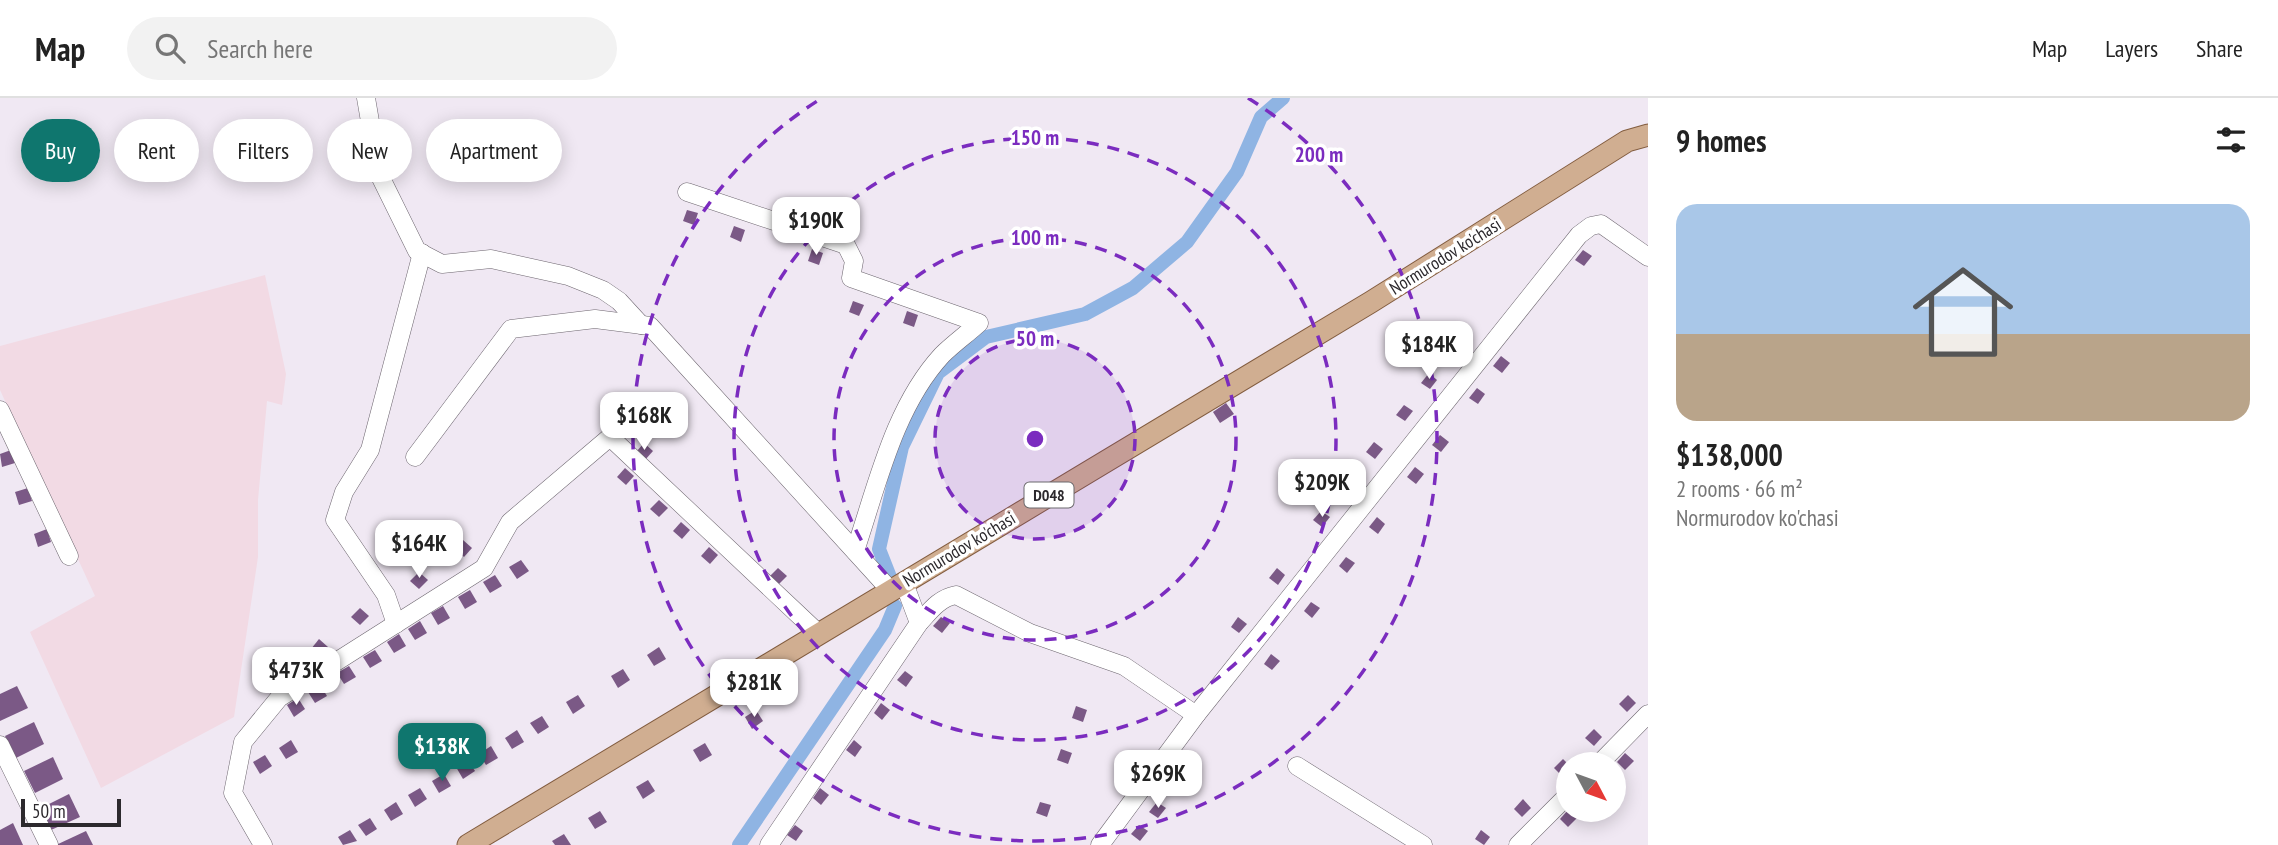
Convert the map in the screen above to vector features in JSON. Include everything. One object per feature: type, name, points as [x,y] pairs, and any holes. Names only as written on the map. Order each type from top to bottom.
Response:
[{"type":"main road","name":"Normurodov ko'chasi","points":[[468,845],[1371,302],[1638,138]]},
{"type":"street","points":[[366,98],[379,174],[417,251],[442,264],[491,259],[568,276],[603,290],[619,301],[641,324]]},
{"type":"street","points":[[687,192],[846,245],[854,261],[852,278],[979,323],[941,356],[912,401],[892,439],[855,551]]},
{"type":"street","points":[[1100,845],[1196,715],[1579,235],[1591,226],[1601,224],[1648,257]]},
{"type":"street","points":[[396,624],[386,595],[335,520],[344,492],[370,450],[422,253]]},
{"type":"street","points":[[415,457],[511,329],[595,319],[650,326],[855,551],[897,587],[919,623]]},
{"type":"street","points":[[0,410],[69,556]]},
{"type":"street","points":[[263,845],[233,793],[243,742],[279,698],[484,568],[510,522],[610,437],[819,634]]},
{"type":"street","points":[[769,845],[919,623],[936,604],[956,595],[1030,633],[1124,666],[1196,715]]},
{"type":"street","points":[[1611,752],[1648,714]]},
{"type":"street","points":[[0,744],[49,845]]},
{"type":"street","points":[[1297,766],[1423,845]]},
{"type":"street","points":[[1518,845],[1556,807]]},
{"type":"shaded area","points":[[265,275],[286,374],[282,405],[267,401],[258,500],[258,557],[234,717],[101,788],[30,632],[95,596],[0,390],[0,346]]},
{"type":"building","points":[[687,210],[698,213],[694,225],[683,221]]},
{"type":"building","points":[[734,226],[745,230],[741,242],[730,237]]},
{"type":"building","points":[[812,249],[823,253],[819,265],[808,261]]},
{"type":"building","points":[[1583,250],[1592,256],[1584,266],[1575,260]]},
{"type":"building","points":[[853,301],[864,305],[859,316],[849,312]]},
{"type":"building","points":[[907,311],[918,315],[914,327],[903,323]]},
{"type":"building","points":[[1454,341],[1463,347],[1455,357],[1446,351]]},
{"type":"building","points":[[1501,356],[1510,363],[1502,373],[1493,366]]},
{"type":"building","points":[[1429,373],[1437,380],[1430,389],[1421,383]]},
{"type":"building","points":[[1477,388],[1485,394],[1478,404],[1469,398]]},
{"type":"building","points":[[1226,403],[1234,414],[1220,423],[1213,412]]},
{"type":"building","points":[[1404,405],[1413,411],[1405,421],[1396,415]]},
{"type":"building","points":[[614,411],[623,419],[615,429],[606,421]]},
{"type":"building","points":[[1440,435],[1449,442],[1441,452],[1432,445]]},
{"type":"building","points":[[1374,442],[1383,449],[1375,459],[1366,452]]},
{"type":"building","points":[[644,443],[653,451],[645,460],[636,452]]},
{"type":"building","points":[[11,450],[15,463],[2,467],[0,454]]},
{"type":"building","points":[[1415,467],[1424,474],[1416,484],[1407,477]]},
{"type":"building","points":[[625,468],[634,476],[626,485],[617,477]]},
{"type":"building","points":[[1350,473],[1358,480],[1351,490],[1342,483]]},
{"type":"building","points":[[28,488],[32,501],[19,505],[15,492]]},
{"type":"building","points":[[659,500],[668,508],[659,517],[650,509]]},
{"type":"building","points":[[1321,511],[1330,517],[1322,527],[1313,520]]},
{"type":"building","points":[[1377,517],[1385,524],[1378,534],[1369,527]]},
{"type":"building","points":[[681,522],[690,530],[682,539],[673,531]]},
{"type":"building","points":[[47,529],[51,542],[38,547],[34,534]]},
{"type":"building","points":[[463,540],[472,548],[464,557],[455,549]]},
{"type":"building","points":[[709,547],[718,555],[710,564],[701,556]]},
{"type":"building","points":[[1346,557],[1355,563],[1347,573],[1339,566]]},
{"type":"building","points":[[521,560],[529,571],[517,579],[509,567]]},
{"type":"building","points":[[778,568],[787,576],[778,585],[769,577]]},
{"type":"building","points":[[1277,568],[1285,575],[1278,585],[1269,578]]},
{"type":"building","points":[[419,572],[428,580],[419,589],[410,581]]},
{"type":"building","points":[[495,575],[502,586],[490,593],[483,582]]},
{"type":"building","points":[[470,590],[477,602],[465,609],[458,597]]},
{"type":"building","points":[[1311,602],[1320,608],[1312,618],[1304,611]]},
{"type":"building","points":[[443,606],[450,618],[438,625],[431,613]]},
{"type":"building","points":[[360,608],[369,616],[360,625],[351,617]]},
{"type":"building","points":[[941,617],[950,623],[942,633],[933,626]]},
{"type":"building","points":[[1238,617],[1247,624],[1239,633],[1231,627]]},
{"type":"building","points":[[420,621],[427,633],[415,640],[408,629]]},
{"type":"building","points":[[399,634],[406,646],[394,653],[387,642]]},
{"type":"building","points":[[319,639],[328,647],[320,657],[311,649]]},
{"type":"building","points":[[659,647],[666,659],[654,666],[647,655]]},
{"type":"building","points":[[375,650],[382,661],[370,668],[363,657]]},
{"type":"building","points":[[1271,654],[1280,661],[1272,670],[1264,664]]},
{"type":"building","points":[[349,666],[356,677],[344,684],[337,673]]},
{"type":"building","points":[[623,669],[630,680],[618,688],[611,676]]},
{"type":"building","points":[[905,671],[913,677],[906,687],[897,680]]},
{"type":"building","points":[[320,685],[327,696],[315,703],[308,692]]},
{"type":"building","points":[[17,686],[28,708],[0,721],[0,694]]},
{"type":"building","points":[[578,695],[585,706],[573,714],[566,702]]},
{"type":"building","points":[[1628,695],[1636,703],[1627,712],[1619,704]]},
{"type":"building","points":[[298,698],[305,709],[294,717],[287,705]]},
{"type":"building","points":[[881,703],[890,710],[882,720],[874,713]]},
{"type":"building","points":[[1076,706],[1087,710],[1083,722],[1072,718]]},
{"type":"building","points":[[756,710],[763,721],[752,729],[745,717]]},
{"type":"building","points":[[542,716],[549,727],[538,734],[530,723]]},
{"type":"building","points":[[34,722],[44,744],[16,758],[5,736]]},
{"type":"building","points":[[1594,729],[1602,737],[1594,746],[1585,738]]},
{"type":"building","points":[[517,730],[524,742],[512,749],[505,738]]},
{"type":"building","points":[[291,740],[298,752],[286,759],[279,748]]},
{"type":"building","points":[[854,740],[862,747],[855,757],[846,750]]},
{"type":"building","points":[[705,743],[712,755],[700,762],[693,750]]},
{"type":"building","points":[[491,746],[498,758],[486,765],[479,754]]},
{"type":"building","points":[[1061,749],[1072,753],[1068,764],[1057,760]]},
{"type":"building","points":[[1626,754],[1634,761],[1626,769]]},
{"type":"building","points":[[265,755],[272,766],[260,774],[253,762]]},
{"type":"building","points":[[53,757],[63,779],[35,793],[24,771]]},
{"type":"building","points":[[468,760],[475,771],[463,779],[456,767]]},
{"type":"building","points":[[1185,766],[1193,773],[1186,783],[1177,776]]},
{"type":"building","points":[[444,774],[451,786],[439,793],[432,781]]},
{"type":"building","points":[[648,780],[655,791],[643,799],[636,787]]},
{"type":"building","points":[[420,788],[427,799],[415,807],[408,795]]},
{"type":"building","points":[[820,788],[829,795],[821,805],[813,798]]},
{"type":"building","points":[[69,794],[80,817],[51,830],[41,808]]},
{"type":"building","points":[[1523,799],[1531,808],[1522,817],[1514,809]]},
{"type":"building","points":[[396,802],[403,814],[391,821],[384,810]]},
{"type":"building","points":[[1040,802],[1051,805],[1047,817],[1036,813]]},
{"type":"building","points":[[1157,802],[1166,808],[1158,818],[1149,812]]},
{"type":"building","points":[[600,811],[607,822],[595,829],[588,818]]},
{"type":"building","points":[[370,818],[377,829],[366,836],[358,825]]},
{"type":"building","points":[[13,823],[23,845],[0,845],[0,830]]},
{"type":"building","points":[[795,825],[803,831],[796,841],[787,835]]},
{"type":"building","points":[[1139,825],[1148,831],[1140,841],[1131,834]]},
{"type":"building","points":[[350,830],[357,841],[343,845],[338,837]]},
{"type":"building","points":[[1481,830],[1490,837],[1484,845],[1475,839]]},
{"type":"building","points":[[86,831],[93,845],[56,845]]},
{"type":"building","points":[[564,834],[571,845],[555,845],[552,841]]},
{"type":"waterway","points":[[890,577],[879,549],[902,447],[938,373],[986,337],[1085,314],[1133,288],[1187,242],[1237,172],[1261,117],[1283,98]]},
{"type":"waterway","points":[[739,845],[885,630],[895,606]]}]
